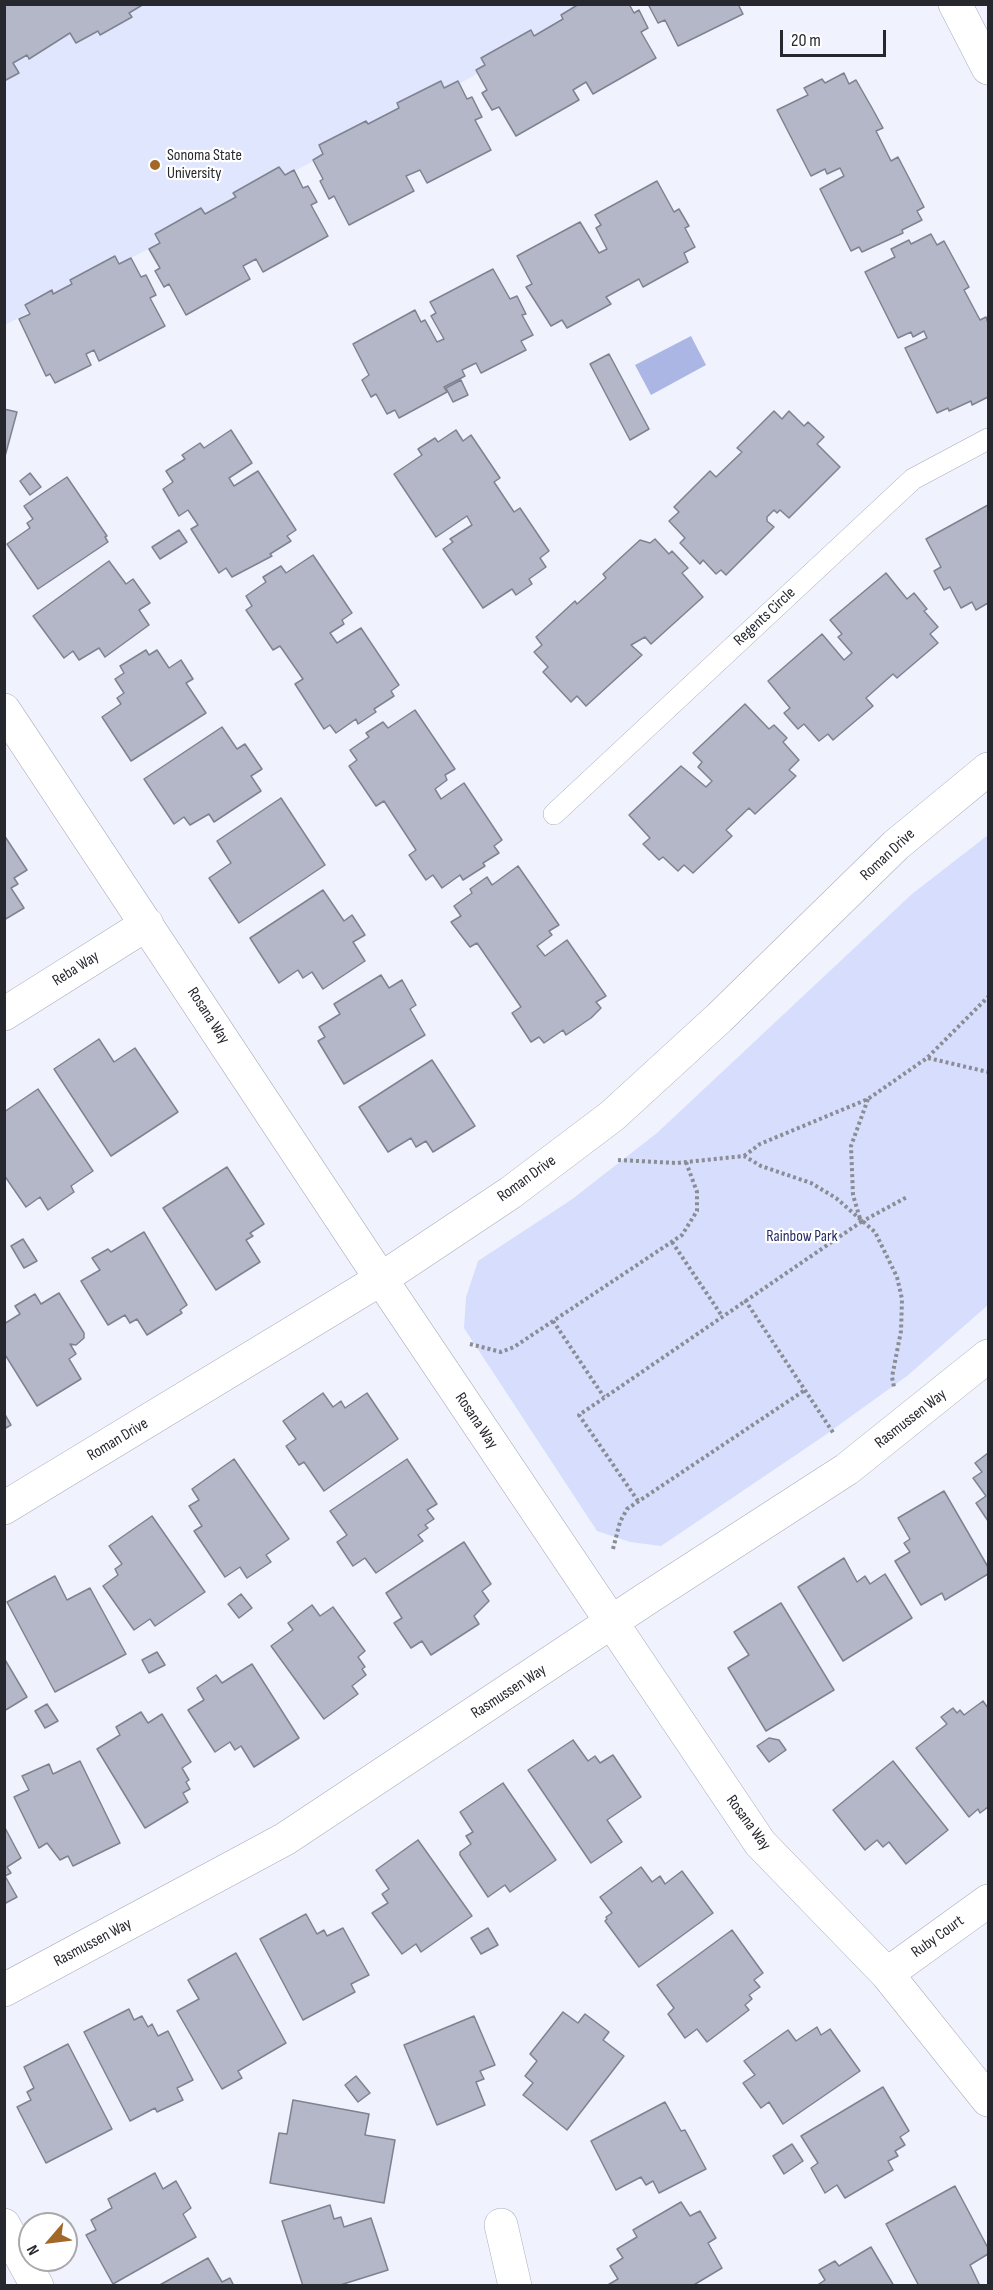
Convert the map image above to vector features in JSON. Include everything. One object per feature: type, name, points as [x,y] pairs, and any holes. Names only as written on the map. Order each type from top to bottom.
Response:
[{"type":"street","points":[[955,4],[988,68]]},
{"type":"street","name":"Rosana Way","points":[[4,710],[381,1279],[760,1843],[887,1974],[988,2100]]},
{"type":"street","name":"Roman Drive","points":[[4,1508],[381,1279],[510,1193],[612,1116],[719,1018],[896,845],[988,769]]},
{"type":"street","name":"Reba Way","points":[[4,1014],[147,924]]},
{"type":"street","name":"Rasmussen Way","points":[[4,1990],[285,1839],[847,1469],[988,1356]]},
{"type":"street","name":"Ruby Court","points":[[887,1974],[988,1900]]},
{"type":"street","points":[[4,2225],[37,2286]]},
{"type":"street","points":[[501,2225],[515,2286]]},
{"type":"lane","name":"Regents Circle","points":[[554,814],[913,479],[988,440]]},
{"type":"path","points":[[618,1160],[634,1163],[686,1162],[744,1156],[760,1144],[868,1099],[927,1058],[988,997]]},
{"type":"path","points":[[927,1058],[988,1072]]},
{"type":"path","points":[[861,1222],[853,1195],[851,1146],[868,1099]]},
{"type":"path","points":[[744,1156],[761,1166],[811,1183],[836,1198],[874,1232],[897,1277],[902,1299],[901,1331],[891,1377],[895,1391]]},
{"type":"path","points":[[470,1344],[501,1352],[514,1347],[682,1235],[698,1211],[697,1192],[686,1162]]},
{"type":"path","points":[[638,1502],[579,1414],[861,1222],[907,1197]]},
{"type":"path","points":[[672,1242],[722,1316]]},
{"type":"path","points":[[745,1300],[836,1436]]},
{"type":"path","points":[[553,1321],[604,1397]]},
{"type":"path","points":[[613,1549],[620,1522],[627,1509],[806,1390]]},
{"type":"shaded area","name":"Sonoma State University","points":[[5,5],[607,5],[5,325]]},
{"type":"shaded area","points":[[691,336],[706,365],[651,395],[635,365]]},
{"type":"green space","name":"Rainbow Park","points":[[988,835],[988,1305],[907,1376],[821,1438],[661,1546],[630,1542],[597,1531],[464,1328],[466,1297],[478,1261],[571,1200],[657,1133],[912,894]]},
{"type":"building","points":[[4,4],[144,4],[129,13],[132,17],[100,35],[98,31],[76,43],[70,33],[29,59],[27,55],[13,63],[19,73],[4,81]]},
{"type":"building","points":[[579,4],[629,4],[634,13],[639,10],[648,28],[641,32],[656,58],[593,94],[586,82],[573,90],[579,100],[516,136],[499,107],[492,110],[482,93],[487,90],[476,70],[485,65],[481,58],[531,30],[534,36],[563,19],[561,15]]},
{"type":"building","points":[[648,4],[738,4],[743,14],[678,46],[665,20],[658,23]]},
{"type":"building","points":[[844,73],[849,84],[856,80],[883,128],[876,131],[891,161],[898,157],[924,207],[917,211],[922,220],[902,230],[903,233],[862,252],[859,247],[851,251],[820,189],[844,176],[840,168],[827,174],[825,169],[811,176],[777,110],[808,95],[804,88],[822,79],[825,83]]},
{"type":"building","points":[[441,81],[444,88],[458,81],[467,99],[472,97],[482,117],[475,120],[491,150],[427,183],[420,170],[406,176],[414,191],[349,225],[334,196],[329,199],[320,181],[323,179],[313,160],[323,154],[319,145],[366,121],[368,124],[399,108],[397,103]]},
{"type":"building","points":[[279,167],[285,175],[294,170],[303,188],[308,186],[317,202],[311,205],[328,236],[263,272],[256,259],[243,266],[250,279],[186,315],[169,284],[164,287],[155,271],[160,268],[149,249],[160,243],[155,234],[201,208],[205,214],[236,197],[233,193]]},
{"type":"building","points":[[657,181],[674,212],[679,209],[689,226],[685,228],[695,247],[684,253],[688,262],[643,287],[639,279],[606,297],[611,304],[567,328],[562,320],[551,326],[526,287],[532,284],[517,256],[580,222],[599,253],[607,249],[596,228],[601,225],[595,215]]},
{"type":"building","points":[[931,234],[937,245],[944,241],[969,287],[964,290],[980,320],[986,317],[988,323],[988,397],[972,405],[971,401],[949,411],[948,408],[937,413],[905,348],[927,338],[924,331],[913,337],[911,332],[898,338],[865,272],[895,257],[891,249],[909,240],[911,244]]},
{"type":"building","points":[[115,256],[119,264],[131,258],[141,277],[146,275],[156,295],[150,298],[165,326],[99,361],[94,350],[86,354],[91,365],[55,383],[50,374],[46,376],[19,319],[30,314],[25,305],[52,290],[53,294],[72,284],[70,280]]},
{"type":"building","points":[[493,269],[510,299],[517,296],[526,314],[522,315],[533,335],[521,341],[526,350],[481,373],[476,363],[462,370],[465,376],[444,387],[447,392],[399,418],[395,410],[387,414],[376,394],[371,397],[362,380],[369,375],[353,344],[415,310],[421,322],[425,320],[437,342],[444,339],[431,316],[436,313],[430,302]]},
{"type":"building","points":[[609,354],[649,429],[630,440],[590,364]]},
{"type":"building","points":[[461,380],[468,395],[453,402],[446,388]]},
{"type":"building","points":[[4,409],[17,412],[4,460]]},
{"type":"building","points":[[774,411],[782,419],[789,411],[804,426],[808,422],[824,437],[817,444],[840,467],[789,518],[780,510],[777,513],[774,510],[767,517],[767,521],[774,527],[726,575],[721,570],[716,574],[703,560],[700,564],[680,543],[685,538],[669,521],[679,512],[674,507],[710,471],[716,477],[742,452],[737,448]]},
{"type":"building","points":[[231,430],[252,463],[229,478],[234,486],[258,471],[296,530],[287,536],[291,541],[270,554],[272,556],[232,577],[226,568],[219,573],[191,529],[198,525],[188,510],[179,516],[163,489],[173,482],[166,471],[185,459],[182,455],[200,443],[204,448]]},
{"type":"building","points":[[456,430],[463,441],[471,435],[500,478],[494,482],[514,512],[520,508],[549,551],[540,558],[546,567],[529,579],[532,584],[516,595],[512,589],[483,608],[443,549],[453,542],[450,539],[472,525],[467,516],[436,537],[394,474],[422,455],[418,449],[435,438],[438,442]]},
{"type":"building","points":[[30,473],[41,487],[30,495],[20,481]]},
{"type":"building","points":[[67,477],[107,536],[105,537],[108,542],[38,589],[7,544],[30,528],[27,523],[33,519],[24,506]]},
{"type":"building","points":[[988,505],[988,603],[976,610],[972,602],[961,608],[950,587],[944,590],[934,571],[941,567],[926,539]]},
{"type":"building","points":[[179,530],[187,542],[160,559],[152,547]]},
{"type":"building","points":[[655,539],[669,554],[672,551],[688,568],[682,573],[703,597],[651,644],[645,637],[631,645],[642,655],[586,706],[577,696],[571,702],[543,672],[548,667],[534,652],[542,645],[536,637],[575,601],[577,604],[606,578],[603,574],[640,540],[650,543]]},
{"type":"building","points":[[313,555],[352,613],[342,620],[344,624],[330,633],[337,643],[361,628],[399,685],[391,691],[394,696],[374,709],[376,712],[358,724],[356,719],[336,733],[330,725],[324,729],[295,684],[303,679],[280,646],[273,650],[246,610],[252,606],[246,596],[266,582],[263,577],[281,566],[286,573]]},
{"type":"building","points":[[109,561],[126,584],[133,579],[150,603],[139,610],[149,625],[105,657],[99,648],[79,660],[73,651],[64,658],[33,616]]},
{"type":"building","points":[[886,573],[907,599],[914,593],[927,609],[924,611],[938,627],[930,634],[938,643],[897,678],[893,674],[866,698],[873,706],[833,740],[828,734],[819,741],[804,724],[798,729],[784,713],[790,708],[768,681],[822,634],[844,660],[852,653],[838,637],[842,634],[830,620]]},
{"type":"building","points":[[146,650],[149,655],[157,650],[169,668],[181,660],[193,679],[186,683],[206,713],[131,761],[102,717],[121,704],[117,698],[124,693],[115,679],[124,673],[120,666]]},
{"type":"building","points":[[745,704],[769,729],[774,725],[787,738],[783,742],[799,760],[789,770],[796,776],[755,814],[749,808],[726,830],[732,836],[693,873],[684,865],[678,871],[663,857],[659,860],[643,844],[650,838],[629,815],[681,766],[706,787],[712,781],[698,767],[702,762],[693,753]]},
{"type":"building","points":[[415,710],[455,769],[445,775],[447,780],[435,789],[441,799],[464,783],[502,840],[494,846],[499,853],[483,863],[485,866],[463,880],[460,875],[442,888],[433,875],[426,880],[409,855],[416,850],[384,801],[376,806],[349,766],[357,760],[350,750],[369,737],[366,733],[383,722],[388,728]]},
{"type":"building","points":[[222,727],[237,749],[245,744],[262,769],[251,776],[261,791],[214,822],[209,814],[190,825],[184,817],[174,824],[144,779]]},
{"type":"building","points":[[281,798],[325,865],[239,923],[209,878],[231,863],[217,841]]},
{"type":"building","points":[[4,835],[27,870],[14,878],[18,884],[11,888],[24,908],[4,920]]},
{"type":"building","points":[[518,866],[559,925],[549,931],[552,935],[537,946],[545,956],[567,940],[606,996],[596,1002],[601,1008],[591,1018],[566,1035],[563,1030],[544,1043],[539,1037],[531,1042],[512,1013],[521,1007],[477,943],[470,947],[451,922],[461,916],[454,906],[472,893],[470,889],[487,877],[492,885]]},
{"type":"building","points":[[323,890],[344,921],[352,915],[365,935],[353,942],[365,961],[323,989],[312,972],[303,978],[298,970],[279,983],[250,938]]},
{"type":"building","points":[[381,975],[389,988],[402,980],[416,1005],[410,1009],[425,1035],[344,1084],[318,1041],[325,1037],[319,1027],[340,1014],[334,1004]]},
{"type":"building","points":[[99,1039],[114,1062],[135,1048],[178,1112],[111,1156],[54,1069]]},
{"type":"building","points":[[432,1060],[475,1126],[433,1152],[426,1141],[416,1147],[411,1138],[388,1152],[359,1107]]},
{"type":"building","points":[[38,1089],[93,1171],[71,1186],[74,1192],[48,1210],[40,1197],[26,1207],[4,1175],[4,1112]]},
{"type":"building","points":[[227,1167],[264,1224],[250,1233],[253,1236],[246,1240],[260,1262],[216,1290],[163,1208]]},
{"type":"building","points":[[144,1232],[187,1305],[180,1310],[182,1313],[147,1335],[137,1319],[130,1323],[125,1315],[108,1325],[81,1281],[100,1270],[92,1258],[108,1249],[111,1252]]},
{"type":"building","points":[[23,1239],[37,1261],[24,1268],[11,1246]]},
{"type":"building","points":[[59,1293],[84,1333],[84,1338],[76,1345],[70,1344],[76,1354],[69,1359],[81,1379],[37,1406],[4,1353],[4,1324],[20,1314],[15,1306],[35,1294],[41,1304]]},
{"type":"building","points":[[323,1393],[333,1407],[341,1401],[345,1408],[367,1393],[398,1439],[324,1491],[304,1462],[299,1465],[286,1446],[296,1439],[283,1421]]},
{"type":"building","points":[[4,1413],[11,1425],[4,1429]]},
{"type":"building","points":[[988,1453],[988,1521],[976,1503],[986,1496],[973,1478],[982,1472],[975,1463]]},
{"type":"building","points":[[234,1459],[289,1539],[266,1555],[271,1562],[247,1578],[240,1567],[225,1577],[194,1531],[202,1526],[189,1506],[199,1500],[192,1489]]},
{"type":"building","points":[[407,1459],[437,1504],[427,1510],[434,1519],[425,1525],[428,1528],[418,1535],[423,1541],[376,1573],[365,1558],[353,1566],[337,1542],[347,1535],[330,1511]]},
{"type":"building","points":[[944,1491],[988,1567],[988,1574],[945,1600],[942,1593],[921,1605],[895,1561],[910,1552],[904,1543],[910,1539],[898,1518]]},
{"type":"building","points":[[152,1516],[205,1592],[155,1626],[150,1619],[134,1630],[103,1586],[118,1575],[115,1569],[122,1564],[109,1546]]},
{"type":"building","points":[[464,1542],[491,1584],[482,1591],[489,1601],[474,1616],[479,1624],[431,1655],[422,1641],[411,1648],[394,1623],[402,1618],[386,1593]]},
{"type":"building","points":[[844,1558],[857,1582],[865,1576],[870,1584],[885,1574],[912,1618],[843,1661],[798,1587]]},
{"type":"building","points":[[55,1576],[67,1600],[90,1588],[126,1654],[55,1692],[7,1602]]},
{"type":"building","points":[[241,1594],[252,1608],[239,1618],[228,1604]]},
{"type":"building","points":[[781,1603],[834,1690],[766,1731],[728,1668],[749,1655],[734,1632]]},
{"type":"building","points":[[312,1605],[320,1616],[333,1607],[365,1651],[358,1657],[365,1667],[362,1669],[366,1675],[352,1686],[358,1694],[324,1719],[271,1646],[293,1630],[288,1623]]},
{"type":"building","points":[[157,1652],[165,1665],[149,1673],[142,1660]]},
{"type":"building","points":[[4,1658],[27,1697],[4,1711]]},
{"type":"building","points":[[252,1664],[299,1738],[254,1767],[241,1746],[235,1750],[230,1742],[215,1752],[188,1710],[204,1700],[197,1688],[216,1675],[222,1683]]},
{"type":"building","points":[[983,1701],[988,1708],[988,1807],[980,1813],[978,1809],[969,1817],[916,1748],[947,1724],[941,1717],[953,1708],[957,1713],[960,1710],[964,1715]]},
{"type":"building","points":[[47,1704],[58,1721],[45,1728],[35,1711]]},
{"type":"building","points":[[141,1712],[148,1723],[162,1714],[191,1762],[182,1768],[189,1780],[186,1782],[190,1789],[183,1793],[188,1802],[145,1828],[97,1749],[120,1735],[116,1727]]},
{"type":"building","points":[[769,1738],[779,1740],[786,1750],[769,1762],[757,1746]]},
{"type":"building","points":[[573,1740],[588,1761],[595,1756],[600,1763],[613,1755],[641,1797],[607,1820],[622,1842],[591,1863],[528,1770]]},
{"type":"building","points":[[80,1761],[120,1843],[73,1866],[68,1856],[60,1860],[47,1843],[39,1848],[14,1797],[29,1790],[22,1776],[49,1764],[53,1774]]},
{"type":"building","points":[[893,1761],[948,1830],[906,1864],[889,1842],[883,1847],[877,1840],[865,1850],[833,1810]]},
{"type":"building","points":[[503,1783],[556,1860],[510,1892],[505,1885],[488,1897],[460,1855],[460,1852],[471,1844],[466,1836],[473,1832],[460,1812]]},
{"type":"building","points":[[4,1826],[21,1858],[7,1867],[11,1873],[5,1876],[17,1897],[4,1904]]},
{"type":"building","points":[[418,1840],[472,1916],[421,1952],[416,1944],[402,1954],[372,1913],[388,1903],[382,1894],[389,1889],[376,1870]]},
{"type":"building","points":[[641,1867],[652,1882],[660,1876],[665,1884],[682,1871],[713,1913],[639,1967],[605,1921],[606,1917],[612,1913],[600,1897]]},
{"type":"building","points":[[306,1914],[317,1934],[324,1930],[327,1936],[343,1928],[369,1975],[351,1984],[355,1992],[303,2020],[260,1939]]},
{"type":"building","points":[[488,1928],[498,1945],[481,1954],[471,1938]]},
{"type":"building","points":[[732,1930],[763,1973],[754,1980],[760,1987],[749,1995],[752,1999],[745,2005],[749,2010],[707,2042],[697,2029],[685,2038],[668,2014],[674,2008],[657,1985]]},
{"type":"building","points":[[236,1953],[286,2043],[238,2071],[242,2078],[222,2089],[177,2011],[199,1999],[188,1980]]},
{"type":"building","points":[[129,2009],[134,2020],[142,2016],[148,2027],[152,2024],[158,2036],[168,2031],[193,2080],[177,2088],[183,2100],[157,2112],[155,2108],[130,2121],[84,2032]]},
{"type":"building","points":[[563,2012],[578,2023],[585,2014],[609,2032],[603,2040],[624,2056],[567,2130],[523,2095],[533,2083],[525,2076],[537,2061],[530,2054]]},
{"type":"building","points":[[474,2016],[495,2065],[480,2071],[484,2079],[476,2082],[485,2105],[437,2125],[404,2045]]},
{"type":"building","points":[[817,2027],[821,2035],[830,2029],[860,2071],[783,2124],[769,2102],[761,2108],[743,2083],[755,2075],[744,2061],[788,2030],[796,2041]]},
{"type":"building","points":[[68,2044],[112,2129],[46,2163],[17,2107],[31,2100],[27,2092],[34,2088],[24,2067]]},
{"type":"building","points":[[356,2076],[370,2093],[358,2102],[345,2085]]},
{"type":"building","points":[[883,2087],[909,2131],[900,2137],[905,2145],[895,2151],[898,2156],[888,2161],[893,2170],[845,2198],[837,2185],[825,2193],[811,2168],[818,2163],[801,2136]]},
{"type":"building","points":[[293,2100],[369,2114],[365,2135],[395,2140],[384,2203],[270,2183],[279,2133],[287,2134]]},
{"type":"building","points":[[665,2102],[681,2131],[685,2130],[706,2169],[659,2193],[653,2181],[646,2185],[641,2177],[616,2190],[591,2141]]},
{"type":"building","points":[[792,2144],[803,2161],[784,2174],[773,2156]]},
{"type":"building","points":[[155,2173],[163,2189],[176,2181],[191,2208],[183,2214],[196,2237],[113,2284],[86,2235],[96,2230],[91,2220],[112,2208],[108,2199]]},
{"type":"building","points":[[955,2186],[988,2248],[988,2254],[970,2265],[980,2286],[919,2286],[886,2224]]},
{"type":"building","points":[[681,2202],[690,2216],[700,2211],[716,2238],[708,2243],[722,2268],[692,2286],[606,2286],[618,2279],[610,2266],[623,2258],[617,2249],[637,2237],[633,2230]]},
{"type":"building","points":[[330,2205],[334,2219],[341,2217],[344,2227],[371,2218],[388,2270],[337,2286],[303,2286],[282,2221]]},
{"type":"building","points":[[871,2247],[894,2286],[816,2286],[825,2280],[819,2270],[835,2261],[839,2266]]},
{"type":"building","points":[[208,2258],[222,2282],[230,2278],[234,2286],[158,2286]]},
{"type":"place","name":"Sonoma State University","points":[[155,165]]}]
